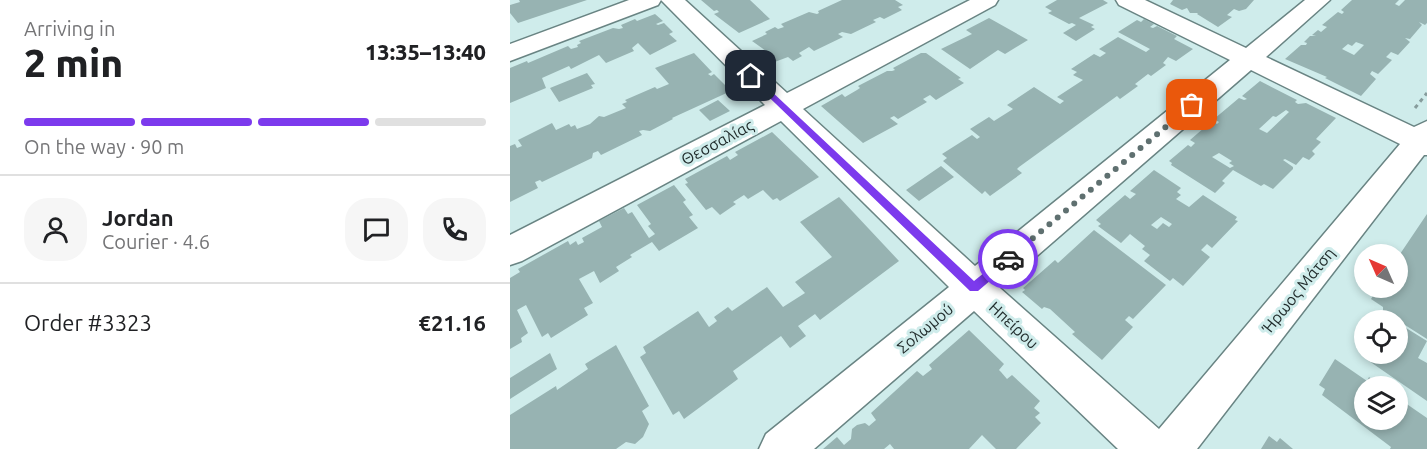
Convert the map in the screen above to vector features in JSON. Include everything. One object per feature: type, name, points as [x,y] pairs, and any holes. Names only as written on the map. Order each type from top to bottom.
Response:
[{"type":"street","points":[[510,53],[650,0]]},
{"type":"street","name":"Ηπείρου","points":[[672,0],[974,288],[1149,449]]},
{"type":"street","name":"Θεσσαλίας","points":[[510,251],[987,0]]},
{"type":"street","points":[[1127,0],[1247,60],[1424,139]]},
{"type":"street","name":"Σολωμού","points":[[781,449],[1319,0]]},
{"type":"street","name":"Ήρωος Μάτση","points":[[1170,449],[1424,139]]},
{"type":"building","points":[[519,0],[587,0],[518,23],[510,13],[510,5],[520,2]]},
{"type":"building","points":[[701,0],[750,0],[770,19],[739,33],[714,14],[719,12],[717,10],[714,11]]},
{"type":"building","points":[[842,0],[895,0],[903,5],[898,7],[902,10],[884,19],[880,17],[873,20],[876,22],[851,34],[842,32],[838,34],[843,37],[814,51],[809,47],[799,53],[802,56],[793,61],[788,57],[772,63],[760,54],[766,51],[752,41],[767,34],[765,32],[775,27],[778,29],[784,27],[781,24],[809,12],[817,14],[818,11]]},
{"type":"building","points":[[1057,0],[1103,0],[1108,3],[1079,18],[1094,25],[1091,27],[1095,29],[1076,41],[1063,33],[1076,25],[1069,24],[1048,13],[1052,11],[1045,7]]},
{"type":"building","points":[[1173,0],[1254,0],[1246,9],[1239,11],[1234,9],[1227,15],[1232,17],[1218,27],[1198,13],[1190,13],[1187,8],[1182,10],[1170,4]]},
{"type":"building","points":[[1352,0],[1399,0],[1395,4],[1399,6],[1405,0],[1427,0],[1427,23],[1425,25],[1419,22],[1422,25],[1410,39],[1405,38],[1410,42],[1398,55],[1391,52],[1386,57],[1392,60],[1378,74],[1372,71],[1370,74],[1376,79],[1361,96],[1325,78],[1327,77],[1285,59],[1301,45],[1306,45],[1307,43],[1304,42],[1310,36],[1316,36],[1312,35],[1327,27],[1322,25],[1338,12],[1342,14],[1344,12],[1341,10]],"holes":[[[1356,42],[1364,45],[1354,55],[1342,49]]]},
{"type":"building","points":[[655,14],[663,21],[656,24],[664,23],[673,32],[669,34],[677,41],[650,55],[638,43],[632,48],[634,51],[606,63],[599,55],[571,69],[569,66],[542,78],[546,88],[510,103],[510,68],[568,46],[571,49],[578,47],[577,45],[581,43],[579,41],[613,28],[623,28],[621,25]]},
{"type":"building","points":[[989,18],[1028,40],[1005,54],[998,50],[970,69],[941,49],[972,34],[966,30]]},
{"type":"building","points":[[1144,19],[1154,24],[1150,27],[1157,26],[1177,36],[1174,39],[1193,49],[1176,61],[1168,57],[1163,63],[1166,65],[1151,76],[1148,74],[1135,84],[1138,86],[1120,99],[1117,96],[1019,167],[1017,169],[1022,173],[990,196],[985,191],[982,194],[943,161],[947,158],[942,154],[972,135],[977,139],[980,137],[970,129],[989,117],[994,121],[1013,109],[1007,105],[1034,87],[1060,104],[1064,101],[1057,97],[1083,80],[1073,75],[1077,72],[1071,69],[1094,54],[1100,57],[1106,53],[1099,49],[1118,37],[1146,52],[1150,49],[1118,32],[1137,20],[1141,22]]},
{"type":"building","points":[[694,53],[712,72],[708,74],[711,76],[714,74],[731,91],[672,118],[650,131],[639,131],[642,135],[601,155],[598,151],[593,153],[592,158],[542,182],[540,180],[535,182],[538,188],[510,202],[510,146],[515,144],[517,148],[522,146],[518,140],[552,123],[556,130],[569,124],[571,127],[575,125],[577,129],[590,124],[599,116],[604,117],[626,108],[622,104],[627,102],[625,100],[655,87],[657,89],[669,84],[655,68]]},
{"type":"building","points":[[921,53],[926,53],[961,78],[958,79],[964,83],[936,100],[930,95],[923,99],[927,102],[898,119],[894,116],[890,118],[898,124],[863,143],[821,106],[842,94],[845,97],[860,88],[858,86],[887,71],[895,70],[893,68]]},
{"type":"building","points":[[587,73],[595,84],[591,85],[593,88],[559,102],[550,88]]},
{"type":"building","points":[[1260,81],[1297,100],[1295,102],[1298,104],[1306,103],[1336,118],[1316,139],[1321,142],[1312,151],[1315,154],[1309,160],[1303,157],[1296,165],[1283,160],[1293,169],[1273,189],[1264,184],[1261,186],[1233,170],[1222,181],[1225,183],[1215,193],[1171,165],[1169,161],[1188,145],[1191,147],[1195,143],[1190,140],[1212,121],[1217,124],[1219,122],[1214,119],[1239,98],[1247,99],[1242,96]],"holes":[[[1286,110],[1289,112],[1267,133],[1259,129],[1273,116],[1276,117]],[[1219,153],[1232,161],[1229,163],[1234,166],[1230,168],[1212,157]]]},
{"type":"building","points":[[718,100],[730,111],[710,121],[699,110]]},
{"type":"building","points":[[772,132],[819,177],[780,201],[777,198],[773,200],[763,190],[748,199],[744,195],[720,215],[712,207],[706,210],[685,184],[688,183],[685,179],[727,156],[730,160],[738,155],[735,152]]},
{"type":"building","points":[[941,166],[954,177],[919,201],[906,190]]},
{"type":"building","points":[[1154,170],[1181,188],[1177,192],[1181,195],[1176,199],[1189,207],[1203,195],[1237,217],[1235,220],[1238,221],[1212,248],[1207,244],[1201,250],[1210,257],[1183,286],[1173,278],[1170,281],[1144,261],[1150,255],[1142,249],[1145,246],[1130,234],[1121,243],[1098,226],[1101,224],[1096,220],[1125,195],[1130,199],[1136,194],[1130,191]],"holes":[[[1161,217],[1172,224],[1169,227],[1163,223],[1157,229],[1151,225]]]},
{"type":"building","points":[[674,185],[686,200],[683,202],[693,215],[689,217],[698,228],[659,251],[652,242],[630,255],[632,257],[616,267],[619,271],[600,283],[594,271],[579,279],[593,303],[584,308],[588,315],[551,338],[548,333],[542,337],[526,305],[517,310],[528,333],[521,338],[522,342],[510,349],[510,278],[520,272],[518,269],[568,241],[570,245],[576,241],[578,245],[584,242],[582,238],[602,227],[599,221],[624,208],[628,214],[632,212],[649,238],[655,234],[648,226],[651,224],[637,205]]},
{"type":"building","points":[[839,197],[899,261],[820,320],[815,314],[798,326],[806,336],[790,348],[781,336],[733,371],[738,379],[684,419],[679,411],[673,415],[640,357],[646,353],[643,347],[698,311],[709,327],[717,321],[714,317],[728,307],[732,311],[767,287],[783,307],[805,293],[795,282],[832,257],[800,222]]},
{"type":"building","points":[[1427,214],[1427,339],[1408,327],[1408,310],[1383,310],[1383,307],[1371,299],[1408,298],[1407,244]]},
{"type":"building","points":[[1094,230],[1166,285],[1133,319],[1129,316],[1125,320],[1133,327],[1102,360],[1072,334],[1075,332],[1050,309],[1044,307],[1042,309],[1022,292],[1025,290],[1023,288],[1055,260],[1058,263]]},
{"type":"building","points":[[1408,329],[1427,341],[1418,358],[1427,363],[1427,401],[1408,388],[1408,376],[1391,376],[1373,364],[1408,364]]},
{"type":"building","points":[[969,330],[1004,364],[999,370],[1007,379],[1012,375],[1040,401],[1034,408],[1040,413],[1035,417],[1041,423],[1016,449],[996,449],[982,435],[969,449],[894,449],[890,444],[884,449],[823,449],[837,437],[844,445],[851,439],[852,429],[857,425],[865,423],[869,426],[876,420],[871,413],[917,371],[923,376],[932,369],[929,365]]},
{"type":"building","points":[[616,345],[649,406],[642,411],[649,424],[643,437],[635,444],[626,442],[616,449],[510,449],[510,415],[556,386],[557,390],[588,369],[585,364]]},
{"type":"building","points":[[550,353],[557,369],[510,399],[510,378]]},
{"type":"building","points":[[1335,359],[1360,376],[1354,376],[1354,419],[1322,395],[1325,389],[1319,385]]},
{"type":"building","points":[[1408,405],[1427,418],[1427,449],[1390,449],[1391,447],[1368,430],[1408,430]]},
{"type":"building","points":[[1269,436],[1277,442],[1280,438],[1293,449],[1261,449]]},
{"type":"way so far","points":[[1008,259],[1192,105]]},
{"type":"route","points":[[751,76],[974,288],[1008,259]]}]
